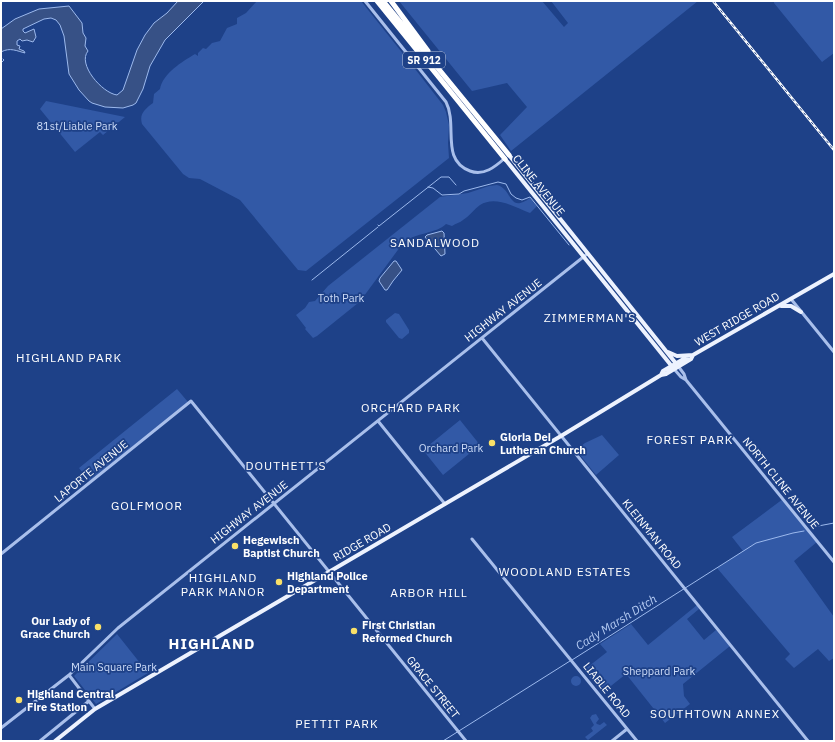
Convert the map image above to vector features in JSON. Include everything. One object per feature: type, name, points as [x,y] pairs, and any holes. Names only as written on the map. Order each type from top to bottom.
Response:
[{"type":"highway","points":[[373,1],[398,28]]},
{"type":"highway","name":"CLINE AVENUE","points":[[377,1],[507,157]]},
{"type":"highway","name":"CLINE AVENUE","points":[[383,1],[442,72],[507,157]]},
{"type":"highway","points":[[391,1],[442,72]]},
{"type":"main road","name":"CLINE AVENUE","points":[[507,157],[675,366]]},
{"type":"main road","name":"CLINE AVENUE","points":[[586,256],[665,349],[675,366]]},
{"type":"main road","name":"WEST RIDGE ROAD","points":[[675,366],[691,355],[834,274]]},
{"type":"main road","points":[[777,307],[791,306],[801,312]]},
{"type":"main road","points":[[665,349],[677,356],[691,355]]},
{"type":"main road","name":"RIDGE ROAD","points":[[55,741],[95,709],[561,436],[661,375],[663,370],[675,366]]},
{"type":"street","points":[[365,1],[446,102],[452,119],[452,151],[458,163],[468,171],[480,173],[491,169],[507,157]]},
{"type":"street","name":"HIGHWAY AVENUE","points":[[1,728],[69,675],[114,631],[586,256]]},
{"type":"street","points":[[791,299],[834,352]]},
{"type":"street","name":"KLEINMAN ROAD","points":[[482,338],[808,741]]},
{"type":"street","name":"CLINE AVENUE","points":[[675,366],[684,374],[686,380],[730,434]]},
{"type":"street","name":"GRACE STREET","points":[[191,401],[466,741]]},
{"type":"street","name":"LAPORTE AVENUE","points":[[1,554],[191,401]]},
{"type":"street","points":[[378,421],[445,504]]},
{"type":"street","name":"NORTH CLINE AVENUE","points":[[730,434],[834,562]]},
{"type":"street","name":"LIABLE ROAD","points":[[472,539],[637,741]]},
{"type":"street","points":[[69,675],[95,709]]},
{"type":"street","points":[[40,741],[89,701]]},
{"type":"street","points":[[612,741],[627,729]]},
{"type":"green space","points":[[257,1],[361,1],[443,105],[449,125],[449,158],[306,271],[298,270],[240,200],[200,179],[189,178],[183,174],[142,124],[141,120],[143,112],[153,103],[154,94],[160,89],[169,73],[179,64],[195,54],[198,56],[198,53],[203,48],[206,49],[212,43],[220,41],[227,28],[237,24],[237,18],[246,13]]},
{"type":"green space","points":[[399,1],[542,1],[564,27],[568,23],[551,1],[698,1],[511,151],[500,135],[527,107],[507,83],[472,91]]},
{"type":"green space","points":[[774,1],[834,1],[834,53],[822,62],[774,3]]},
{"type":"green space","name":"81st/Liable Park","points":[[46,101],[125,117],[103,135],[100,132],[75,152],[40,109]]},
{"type":"green space","name":"Toth Park","points":[[497,185],[506,191],[514,202],[523,202],[530,198],[537,206],[530,213],[505,203],[492,201],[486,202],[480,205],[468,217],[452,226],[446,224],[437,230],[408,239],[403,243],[363,299],[317,336],[313,338],[305,329],[306,328],[296,315],[305,308],[309,302],[315,301],[328,286],[440,197],[468,193]]},
{"type":"green space","points":[[395,313],[399,314],[409,330],[409,333],[402,339],[399,338],[386,322],[386,320]]},
{"type":"green space","points":[[177,389],[188,402],[89,481],[79,468]]},
{"type":"green space","name":"Orchard Park","points":[[460,420],[480,445],[443,475],[423,450]]},
{"type":"green space","points":[[602,435],[619,455],[596,475],[576,450],[585,443]]},
{"type":"green space","points":[[783,499],[817,542],[794,561],[834,617],[834,658],[829,661],[818,649],[794,668],[785,659],[790,654],[717,568],[743,551],[732,537]]},
{"type":"green space","name":"Sheppard Park","points":[[697,605],[699,609],[687,619],[704,640],[716,630],[730,646],[683,684],[684,696],[690,704],[665,723],[626,674],[602,693],[584,670],[607,652],[600,644],[631,624],[648,645]]},
{"type":"green space","name":"Main Square Park","points":[[117,634],[148,673],[96,704],[74,676]]},
{"type":"green space","points":[[576,676],[581,681],[576,686],[571,681]]},
{"type":"green space","points":[[596,714],[599,719],[596,723],[597,724],[600,725],[604,722],[607,725],[588,740],[585,737],[593,731],[591,728],[594,725],[590,718],[592,715]]},
{"type":"shaded area","points":[[178,1],[204,1],[165,40],[150,66],[143,89],[136,103],[123,108],[105,107],[92,103],[79,90],[69,74],[64,36],[60,25],[56,20],[51,18],[44,19],[23,29],[25,33],[34,29],[36,37],[33,42],[27,40],[22,41],[20,39],[17,41],[17,45],[20,46],[19,49],[25,53],[16,50],[1,52],[1,29],[15,19],[39,9],[69,6],[82,23],[83,33],[86,38],[85,46],[88,51],[85,57],[88,70],[98,84],[111,93],[117,95],[123,90],[137,50],[145,35],[154,23],[167,13]]},
{"type":"shaded area","points":[[442,231],[444,233],[445,254],[441,256],[425,237],[427,235]]},
{"type":"shaded area","points":[[394,261],[396,261],[402,270],[387,290],[385,290],[379,281]]},
{"type":"waterway","points":[[1,63],[4,60],[3,59]]},
{"type":"waterway","points":[[378,225],[379,226],[441,177],[449,177],[456,185]]},
{"type":"waterway","points":[[428,187],[433,188],[442,195],[459,194],[464,191],[498,182],[506,184],[511,194],[516,198],[522,200],[530,197],[569,245]]},
{"type":"waterway","points":[[312,280],[378,227]]},
{"type":"waterway","name":"Cady Marsh Ditch","points":[[813,527],[834,523]]},
{"type":"waterway","name":"Cady Marsh Ditch","points":[[572,660],[756,543],[804,531]]},
{"type":"waterway","name":"Cady Marsh Ditch","points":[[443,741],[570,661]]},
{"type":"railway","points":[[713,1],[834,150]]},
{"type":"place","name":"Gloria Dei Lutheran Church","points":[[492,443]]},
{"type":"place","name":"Hegewisch Baptist Church","points":[[235,546]]},
{"type":"place","name":"Highland Police Department","points":[[279,582]]},
{"type":"place","name":"Our Lady of Grace Church","points":[[98,627]]},
{"type":"place","name":"First Christian Reformed Church","points":[[354,631]]},
{"type":"place","name":"Highland Central Fire Station","points":[[19,700]]},
{"type":"district","name":"SANDALWOOD","points":[[435,242]]},
{"type":"district","name":"ZIMMERMAN'S","points":[[590,317]]},
{"type":"district","name":"HIGHLAND PARK","points":[[69,357]]},
{"type":"district","name":"ORCHARD PARK","points":[[411,407]]},
{"type":"district","name":"FOREST PARK","points":[[690,439]]},
{"type":"district","name":"DOUTHETT'S","points":[[286,465]]},
{"type":"district","name":"GOLFMOOR","points":[[147,505]]},
{"type":"district","name":"WOODLAND ESTATES","points":[[565,571]]},
{"type":"district","name":"HIGHLAND PARK MANOR","points":[[223,584]]},
{"type":"district","name":"ARBOR HILL","points":[[429,592]]},
{"type":"district","name":"HIGHLAND","points":[[212,643]]},
{"type":"district","name":"SOUTHTOWN ANNEX","points":[[715,713]]},
{"type":"district","name":"PETTIT PARK","points":[[337,723]]}]
